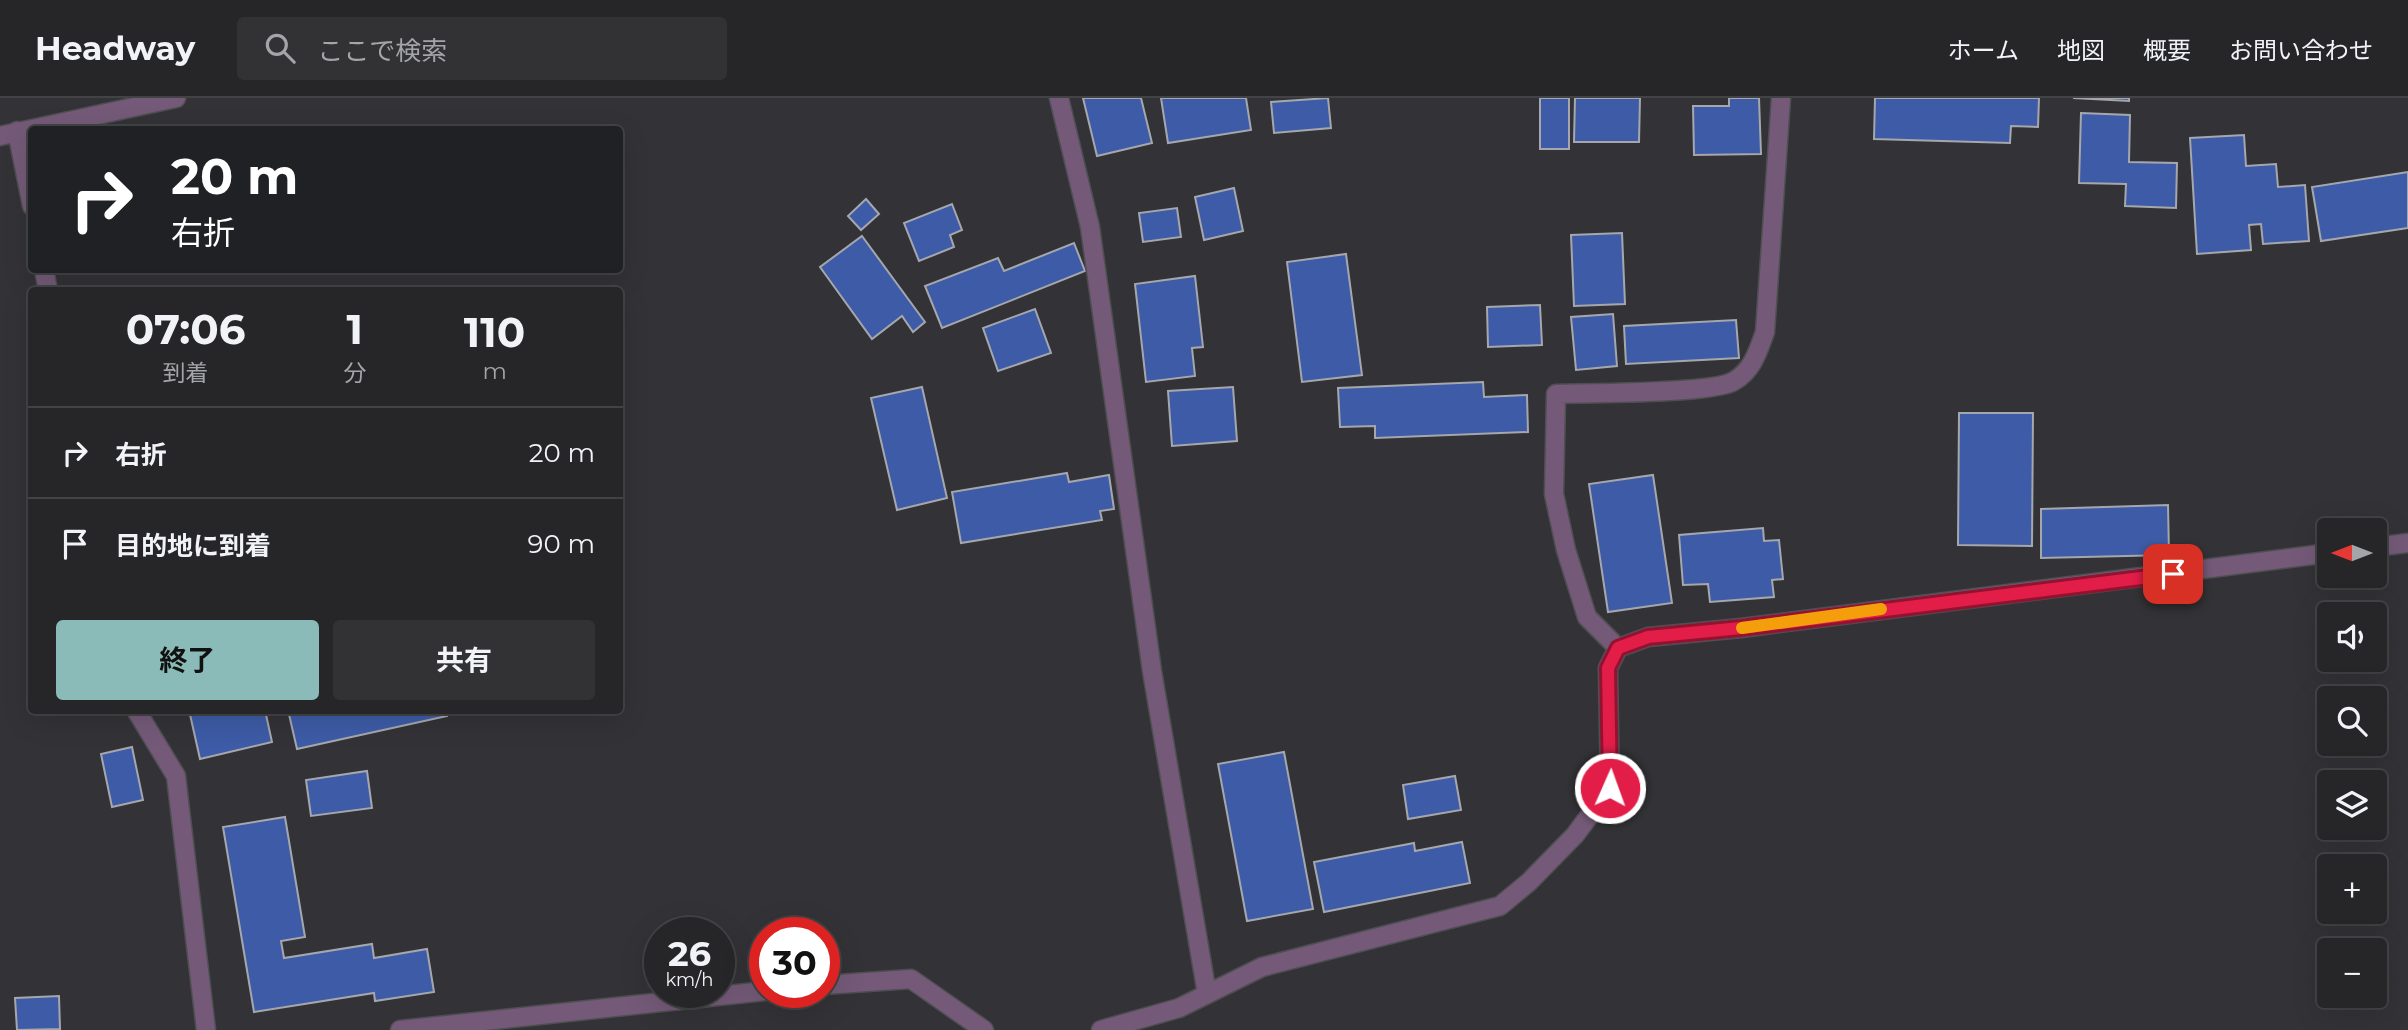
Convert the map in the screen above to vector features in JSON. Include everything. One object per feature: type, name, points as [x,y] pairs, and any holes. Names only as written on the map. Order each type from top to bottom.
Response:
[{"type":"street","points":[[42,126],[176,98]]},
{"type":"street","points":[[1059,98],[1090,227],[1152,671],[1208,994]]},
{"type":"street","points":[[1618,648],[1587,617],[1566,550],[1554,494],[1556,394],[1698,388],[1733,382],[1754,363],[1765,332],[1781,98]]},
{"type":"street","points":[[28,129],[8,133],[28,194]]},
{"type":"street","points":[[2387,546],[2408,543]]},
{"type":"street","points":[[1101,1030],[1179,1008],[1262,967],[1500,906],[1529,882],[1575,835],[1610,788],[1608,668],[1618,648],[1648,637],[1741,628],[2317,555]]},
{"type":"street","points":[[138,714],[176,776],[206,1030]]},
{"type":"street","points":[[840,984],[911,979],[984,1030]]},
{"type":"street","points":[[400,1030],[749,993]]},
{"type":"building","points":[[1083,98],[1141,98],[1152,143],[1097,156]]},
{"type":"building","points":[[1161,98],[1246,98],[1251,130],[1168,143]]},
{"type":"building","points":[[1328,98],[1331,128],[1274,133],[1271,102]]},
{"type":"building","points":[[1540,98],[1569,98],[1569,149],[1540,149]]},
{"type":"building","points":[[1575,98],[1640,98],[1639,142],[1574,142]]},
{"type":"building","points":[[1729,98],[1759,98],[1761,154],[1694,155],[1693,106],[1729,106]]},
{"type":"building","points":[[1875,98],[2039,98],[2038,127],[2011,126],[2010,143],[1874,139]]},
{"type":"building","points":[[2073,98],[2129,98],[2129,101]]},
{"type":"building","points":[[2081,113],[2130,115],[2129,162],[2177,163],[2176,208],[2125,206],[2126,184],[2079,183]]},
{"type":"building","points":[[2244,135],[2246,166],[2276,164],[2278,187],[2305,185],[2309,241],[2263,244],[2261,224],[2249,225],[2251,250],[2197,254],[2190,138]]},
{"type":"building","points":[[2408,172],[2408,228],[2321,241],[2312,187]]},
{"type":"building","points":[[1234,188],[1243,231],[1204,240],[1195,197]]},
{"type":"building","points":[[866,199],[879,214],[861,230],[848,216]]},
{"type":"building","points":[[952,204],[962,230],[950,235],[954,247],[919,261],[904,223]]},
{"type":"building","points":[[1177,208],[1181,237],[1143,242],[1139,213]]},
{"type":"building","points":[[1622,233],[1625,304],[1574,306],[1571,235]]},
{"type":"building","points":[[862,236],[925,322],[913,332],[902,316],[872,339],[820,267]]},
{"type":"building","points":[[1074,243],[1085,271],[942,328],[925,286],[998,258],[1004,271]]},
{"type":"building","points":[[1346,254],[1362,375],[1302,382],[1287,262]]},
{"type":"building","points":[[1195,276],[1203,347],[1192,348],[1195,376],[1146,382],[1135,284]]},
{"type":"building","points":[[1540,305],[1542,345],[1488,347],[1487,307]]},
{"type":"building","points":[[1035,309],[1051,353],[998,371],[983,328]]},
{"type":"building","points":[[1613,314],[1617,366],[1576,370],[1571,317]]},
{"type":"building","points":[[1736,320],[1739,358],[1626,364],[1624,326]]},
{"type":"building","points":[[1483,382],[1484,397],[1527,395],[1528,432],[1375,438],[1375,426],[1340,427],[1338,388]]},
{"type":"building","points":[[922,387],[947,498],[897,510],[871,398]]},
{"type":"building","points":[[1233,387],[1237,441],[1172,446],[1168,391]]},
{"type":"building","points":[[1959,413],[2033,413],[2032,546],[1958,545]]},
{"type":"building","points":[[1067,473],[1069,482],[1109,475],[1114,509],[1100,511],[1102,520],[961,543],[952,492]]},
{"type":"building","points":[[1653,475],[1672,603],[1608,612],[1589,484]]},
{"type":"building","points":[[2168,505],[2169,555],[2041,558],[2041,509]]},
{"type":"building","points":[[1763,528],[1764,541],[1779,540],[1783,579],[1772,580],[1774,597],[1710,602],[1708,584],[1683,585],[1679,535]]},
{"type":"building","points":[[190,714],[266,714],[272,742],[200,759]]},
{"type":"building","points":[[289,714],[447,714],[447,716],[297,749]]},
{"type":"building","points":[[132,747],[143,800],[112,807],[101,754]]},
{"type":"building","points":[[1284,752],[1313,909],[1247,921],[1218,764]]},
{"type":"building","points":[[367,771],[372,808],[311,816],[306,780]]},
{"type":"building","points":[[1455,776],[1461,810],[1408,819],[1403,785]]},
{"type":"building","points":[[285,817],[305,937],[281,941],[284,958],[372,944],[374,958],[427,949],[434,992],[375,1001],[374,993],[254,1012],[223,827]]},
{"type":"building","points":[[1462,842],[1470,883],[1324,912],[1314,862],[1414,843],[1415,851]]},
{"type":"building","points":[[59,996],[60,1029],[17,1030],[15,998]]},
{"type":"slow traffic","points":[[1742,628],[1881,609]]},
{"type":"route","points":[[1610,788],[1608,668],[1618,648],[1648,637],[1741,628],[2173,574]]}]
